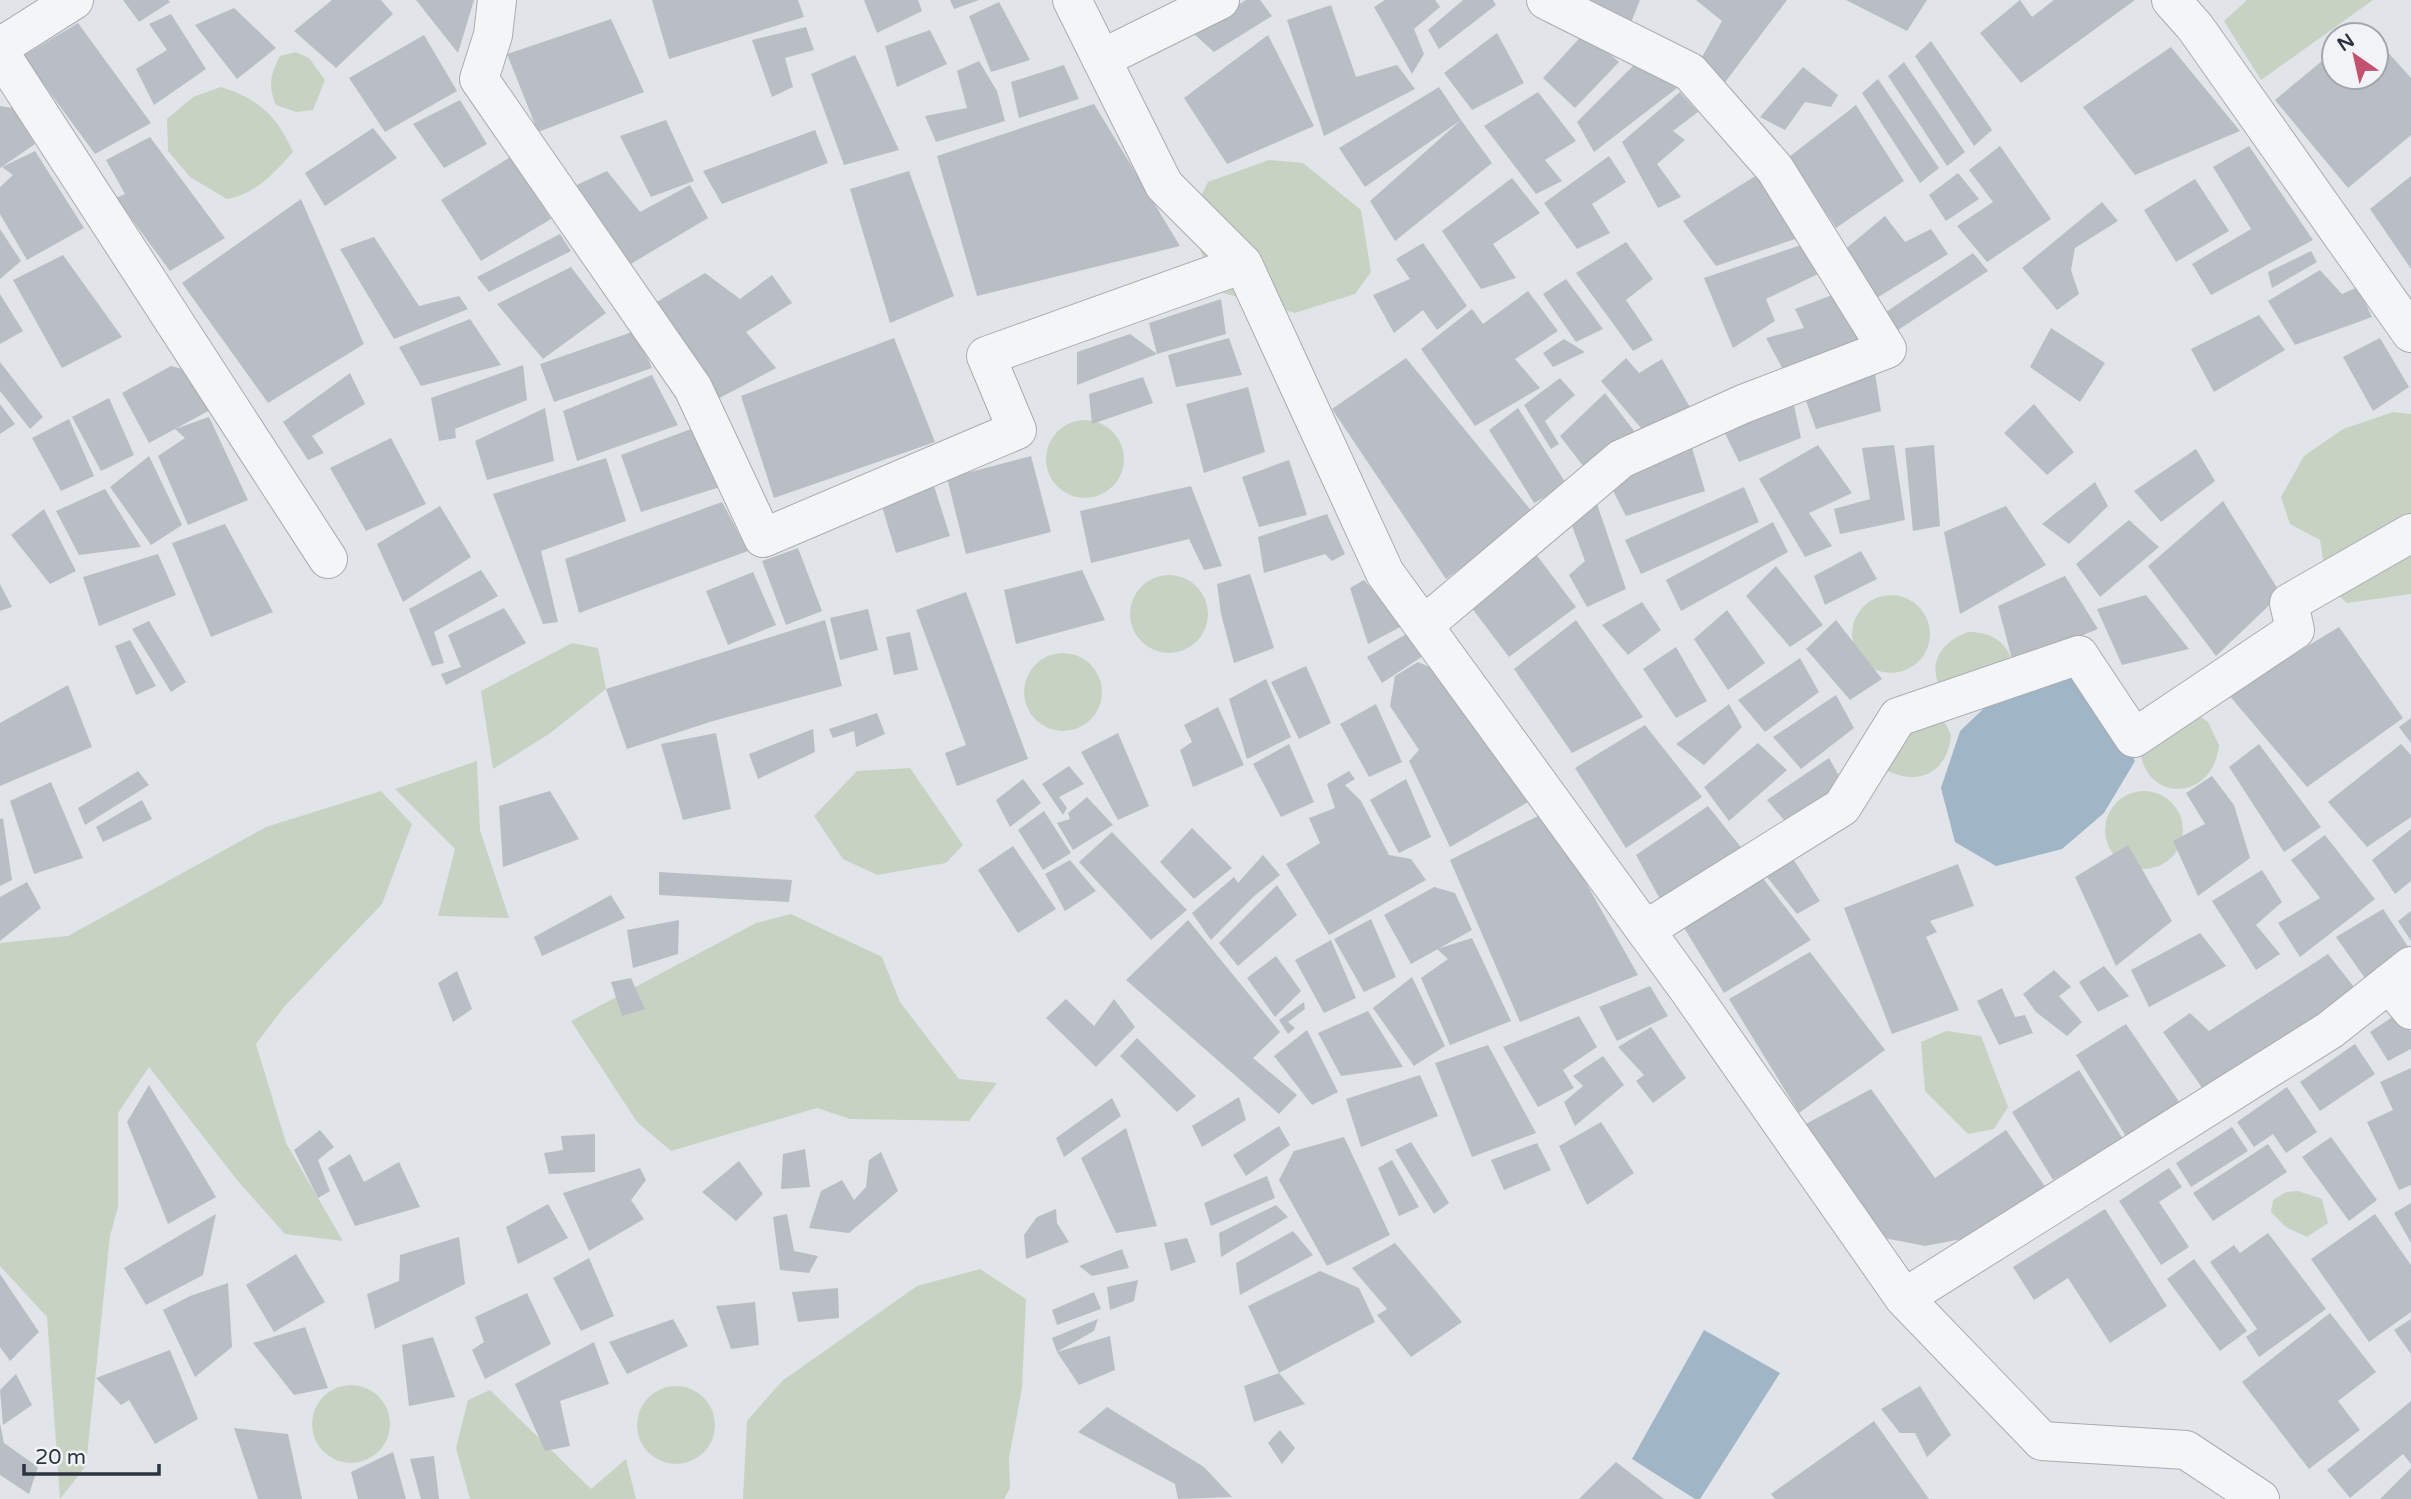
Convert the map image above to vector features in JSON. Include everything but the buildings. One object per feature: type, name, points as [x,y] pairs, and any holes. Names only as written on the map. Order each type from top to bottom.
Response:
[{"type":"street","points":[[0,47],[74,0]]},
{"type":"street","points":[[497,0],[493,35],[479,79],[693,388],[763,538],[1017,430],[986,356],[1243,264]]},
{"type":"street","points":[[1072,0],[1164,185],[1243,264],[1385,573],[1645,930],[1904,1298],[2042,1440],[2186,1450],[2260,1499]]},
{"type":"street","points":[[1101,59],[1220,0]]},
{"type":"street","points":[[1424,625],[1621,459],[1743,404],[1887,349],[1775,169],[1690,72],[1546,0]]},
{"type":"street","points":[[2171,0],[2195,27],[2411,332]]},
{"type":"street","points":[[0,53],[328,559]]},
{"type":"street","points":[[1645,930],[1842,807],[1898,717],[2079,655],[2134,738],[2295,630],[2289,603],[2411,533]]},
{"type":"street","points":[[1904,1298],[2404,986]]},
{"type":"green space","points":[[2247,0],[2373,0],[2344,21],[2320,21],[2320,38],[2261,80],[2224,21]]},
{"type":"green space","points":[[296,52],[309,58],[325,80],[313,110],[296,112],[276,105],[273,98],[271,80],[280,56]]},
{"type":"green space","points":[[221,87],[246,97],[265,111],[280,128],[293,152],[256,187],[227,199],[190,177],[168,151],[167,119],[193,97]]},
{"type":"green space","points":[[1269,160],[1303,163],[1361,210],[1371,272],[1355,294],[1295,313],[1216,291],[1189,220],[1208,182]]},
{"type":"green space","points":[[2393,412],[2411,414],[2411,594],[2347,603],[2327,585],[2320,540],[2290,524],[2281,497],[2304,456],[2343,429]]},
{"type":"green space","points":[[1085,420],[1100,423],[1113,431],[1121,444],[1124,459],[1121,474],[1113,487],[1100,495],[1085,498],[1070,495],[1057,487],[1049,474],[1046,459],[1049,444],[1057,431],[1070,423]]},
{"type":"green space","points":[[1169,575],[1184,578],[1197,586],[1205,599],[1208,614],[1205,629],[1197,642],[1184,650],[1169,653],[1154,650],[1141,642],[1133,629],[1130,614],[1133,599],[1141,586],[1154,578]]},
{"type":"green space","points":[[1891,595],[1906,598],[1919,606],[1927,619],[1930,634],[1927,649],[1919,662],[1906,670],[1891,673],[1876,670],[1863,662],[1855,649],[1852,634],[1855,619],[1863,606],[1876,598]]},
{"type":"green space","points":[[1968,632],[1985,634],[1998,640],[2014,666],[1987,708],[1970,708],[1955,702],[1944,693],[1937,680],[1936,667],[1940,654],[1950,642]]},
{"type":"green space","points":[[572,643],[598,648],[606,689],[549,734],[493,769],[481,691]]},
{"type":"green space","points":[[1063,653],[1078,656],[1091,664],[1099,677],[1102,692],[1099,707],[1091,720],[1078,728],[1063,731],[1048,728],[1035,720],[1027,707],[1024,692],[1027,677],[1035,664],[1048,656]]},
{"type":"green space","points":[[1940,712],[1951,735],[1949,748],[1938,767],[1930,773],[1910,777],[1886,770],[1876,722]]},
{"type":"green space","points":[[2198,715],[2208,722],[2219,745],[2214,764],[2204,778],[2192,786],[2178,789],[2164,786],[2152,778],[2143,764],[2140,745]]},
{"type":"green space","points":[[477,761],[480,830],[509,918],[438,916],[455,849],[395,789]]},
{"type":"green space","points":[[910,768],[963,845],[946,863],[877,875],[843,859],[814,816],[857,771]]},
{"type":"green space","points":[[381,791],[412,824],[382,904],[284,1007],[256,1044],[286,1143],[343,1241],[285,1234],[237,1180],[149,1067],[118,1113],[118,1207],[110,1236],[86,1466],[60,1499],[47,1317],[0,1266],[0,943],[68,936],[266,827]]},
{"type":"green space","points":[[2144,791],[2159,794],[2172,802],[2180,815],[2183,830],[2180,845],[2172,858],[2159,866],[2144,869],[2129,866],[2116,858],[2108,845],[2105,830],[2108,815],[2116,802],[2129,794]]},
{"type":"green space","points":[[791,914],[882,957],[900,1002],[959,1079],[997,1083],[969,1121],[850,1119],[817,1108],[671,1151],[637,1122],[571,1021],[756,923]]},
{"type":"green space","points":[[1946,1031],[1981,1036],[2008,1107],[1994,1129],[1968,1134],[1925,1091],[1921,1042]]},
{"type":"green space","points":[[2298,1191],[2322,1199],[2328,1223],[2307,1237],[2286,1227],[2271,1212],[2273,1200],[2286,1192]]},
{"type":"green space","points":[[980,1269],[1026,1299],[1022,1388],[1009,1458],[1010,1488],[1004,1499],[743,1499],[747,1421],[782,1381],[917,1286]]},
{"type":"green space","points":[[351,1385],[366,1388],[379,1396],[387,1409],[390,1424],[387,1439],[379,1452],[366,1460],[351,1463],[336,1460],[323,1452],[315,1439],[312,1424],[315,1409],[323,1396],[336,1388]]},
{"type":"green space","points":[[676,1386],[691,1389],[704,1397],[712,1410],[715,1425],[712,1440],[704,1453],[691,1461],[676,1464],[661,1461],[648,1453],[640,1440],[637,1425],[640,1410],[648,1397],[661,1389]]},
{"type":"green space","points":[[490,1390],[591,1489],[626,1459],[636,1499],[470,1499],[456,1448],[468,1400]]},
{"type":"water","points":[[2055,672],[2096,680],[2135,761],[2104,813],[2062,849],[1996,866],[1955,842],[1941,788],[1960,731],[1997,696]]},
{"type":"water","points":[[1704,1330],[1780,1373],[1700,1499],[1695,1499],[1632,1459]]}]
